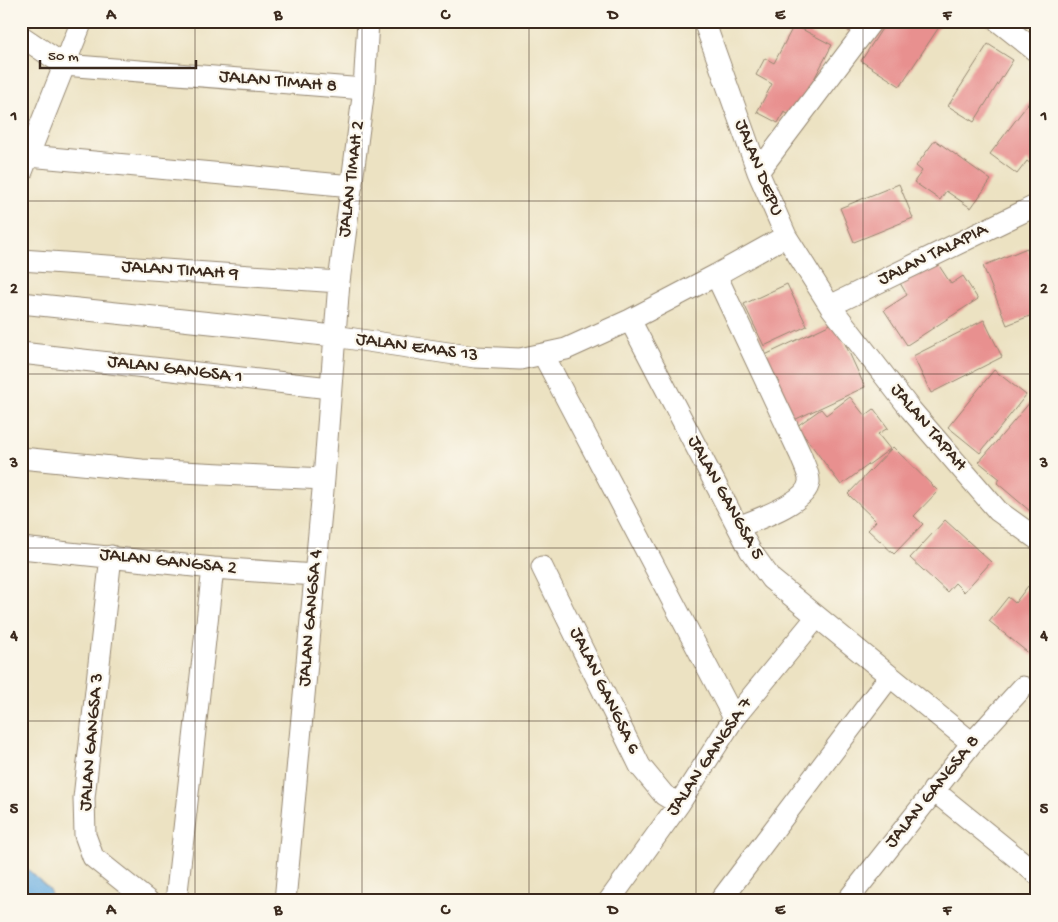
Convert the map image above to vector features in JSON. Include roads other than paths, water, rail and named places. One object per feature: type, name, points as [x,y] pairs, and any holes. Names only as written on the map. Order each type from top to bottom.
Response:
[{"type":"street","points":[[82,21],[24,160],[352,186]]},
{"type":"street","name":"JALAN TIMAH 2","points":[[334,336],[339,282],[364,89],[368,21]]},
{"type":"street","name":"JALAN DEPU","points":[[704,21],[758,172],[786,236],[830,306]]},
{"type":"street","points":[[758,172],[872,21]]},
{"type":"street","points":[[998,21],[1037,52]]},
{"type":"street","name":"JALAN TIMAH 8","points":[[21,36],[64,65],[364,89]]},
{"type":"street","name":"JALAN TALAPIA","points":[[830,306],[1037,205]]},
{"type":"street","name":"JALAN EMAS 13","points":[[21,303],[334,336],[475,357],[520,359],[566,349],[630,320],[716,276],[786,236]]},
{"type":"street","name":"JALAN TIMAH 9","points":[[21,260],[339,282]]},
{"type":"street","points":[[716,276],[801,456],[810,481],[806,491],[788,506],[738,527]]},
{"type":"street","name":"JALAN TAPAH","points":[[830,306],[911,410],[998,511],[1037,539]]},
{"type":"street","name":"JALAN GANGSA 5","points":[[630,320],[750,550],[771,579],[816,618],[972,743]]},
{"type":"street","name":"JALAN GANGSA 4","points":[[285,901],[324,479],[334,336]]},
{"type":"street","name":"JALAN GANGSA 1","points":[[21,352],[330,388]]},
{"type":"street","points":[[543,354],[734,718]]},
{"type":"street","points":[[21,458],[142,470],[324,479]]},
{"type":"street","name":"JALAN GANGSA 2","points":[[21,548],[213,568],[315,575]]},
{"type":"street","name":"JALAN GANGSA 3","points":[[111,556],[84,798],[85,835],[93,858],[148,901]]},
{"type":"street","name":"JALAN GANGSA 6","points":[[542,567],[640,766],[664,795],[679,804]]},
{"type":"street","points":[[176,901],[213,568]]},
{"type":"street","name":"JALAN GANGSA 7","points":[[609,901],[679,804],[734,718],[816,618]]},
{"type":"street","points":[[720,901],[890,676]]},
{"type":"street","name":"JALAN GANGSA 8","points":[[847,901],[933,790],[972,743],[1023,687]]},
{"type":"street","points":[[933,790],[1037,874]]},
{"type":"water","points":[[21,863],[49,889],[53,901],[21,901]]}]
